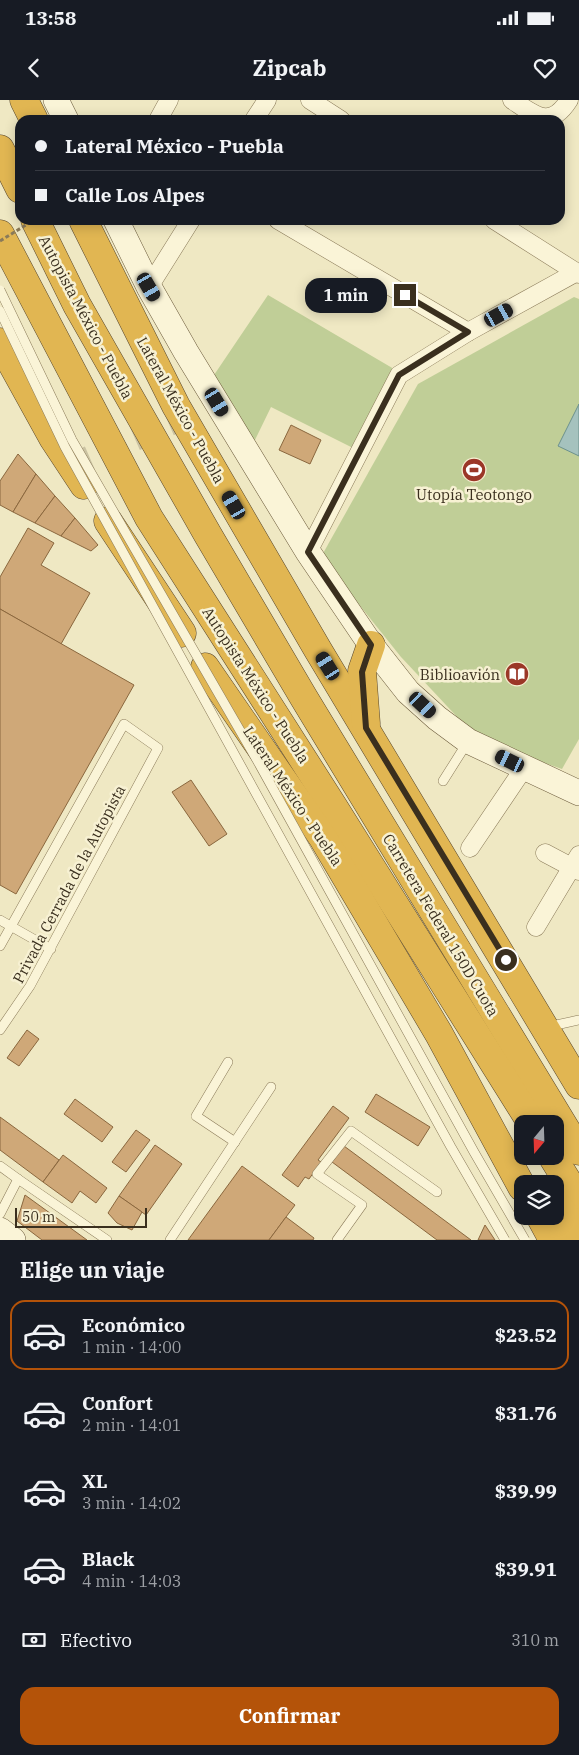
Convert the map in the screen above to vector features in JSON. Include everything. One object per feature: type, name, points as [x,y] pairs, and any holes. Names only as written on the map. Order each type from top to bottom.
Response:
[{"type":"highway","points":[[24,100],[32,115]]},
{"type":"highway","points":[[0,149],[15,179]]},
{"type":"highway","name":"Autopista México - Puebla","points":[[37,225],[77,305],[133,405],[304,698]]},
{"type":"highway","name":"Lateral México - Puebla","points":[[86,225],[176,406],[318,650],[546,1027],[579,1085]]},
{"type":"highway","name":"Autopista México - Puebla","points":[[0,234],[149,518],[333,806],[526,1115]]},
{"type":"highway","name":"Lateral México - Puebla","points":[[0,342],[58,446],[169,614],[323,838],[479,1105]]},
{"type":"highway","points":[[366,728],[362,672],[371,645]]},
{"type":"highway","name":"Carretera Federal 150D Cuota","points":[[304,698],[579,1151]]},
{"type":"highway","points":[[479,1105],[515,1175]]},
{"type":"highway","points":[[479,1105],[535,1175]]},
{"type":"highway","points":[[558,1165],[579,1200]]},
{"type":"highway","points":[[564,1214],[579,1235]]},
{"type":"highway","points":[[536,1225],[542,1240]]},
{"type":"highway","points":[[545,1225],[553,1240]]},
{"type":"street","points":[[56,100],[64,115]]},
{"type":"street","points":[[161,115],[169,100]]},
{"type":"street","points":[[257,115],[267,100]]},
{"type":"street","points":[[310,100],[333,115]]},
{"type":"street","points":[[512,100],[534,115]]},
{"type":"street","points":[[557,115],[569,100]]},
{"type":"street","points":[[118,225],[207,406],[371,645],[408,692],[437,718],[468,741],[579,793]]},
{"type":"street","points":[[149,287],[188,225]]},
{"type":"street","points":[[286,225],[468,332]]},
{"type":"street","points":[[308,552],[399,375],[468,332],[577,274],[502,225]]},
{"type":"street","points":[[0,368],[48,455],[67,468]]},
{"type":"street","points":[[470,848],[524,768]]},
{"type":"street","points":[[536,927],[576,865],[545,853]]},
{"type":"street","points":[[0,1230],[13,1240]]},
{"type":"lane","points":[[0,290],[72,440],[257,760],[474,1152],[525,1240]]},
{"type":"lane","points":[[0,311],[65,448],[451,1147],[505,1240]]},
{"type":"lane","name":"Privada Cerrada de la Autopista","points":[[0,1030],[30,986],[158,748],[124,724],[11,926]]},
{"type":"lane","points":[[444,781],[468,741]]},
{"type":"lane","points":[[0,920],[51,948]]},
{"type":"lane","points":[[0,946],[11,926]]},
{"type":"lane","points":[[546,1027],[579,1020]]},
{"type":"lane","points":[[228,1062],[196,1116],[235,1142]]},
{"type":"lane","points":[[170,1240],[271,1087]]},
{"type":"lane","points":[[337,1240],[362,1205],[317,1174],[351,1131],[437,1192]]},
{"type":"lane","points":[[0,1166],[107,1240]]},
{"type":"lane","points":[[0,1214],[18,1179]]},
{"type":"path","points":[[0,241],[26,225]]},
{"type":"green space","points":[[268,295],[394,369],[353,448],[271,407],[253,444],[212,378]]},
{"type":"green space","name":"Utopía Teotongo","points":[[574,297],[579,299],[579,739],[562,769],[516,753],[477,733],[461,721],[401,657],[321,557],[418,384]]},
{"type":"water","points":[[579,404],[579,456],[558,446]]},
{"type":"building","points":[[291,425],[321,440],[310,464],[279,450]]},
{"type":"building","points":[[18,454],[36,474],[13,512],[0,505],[0,481]]},
{"type":"building","points":[[36,474],[55,496],[35,523],[13,512]]},
{"type":"building","points":[[55,496],[75,518],[61,536],[35,523]]},
{"type":"building","points":[[75,518],[98,545],[91,551],[61,536]]},
{"type":"building","points":[[28,528],[54,543],[41,565],[90,593],[61,644],[0,609],[0,577]]},
{"type":"building","points":[[0,609],[134,685],[16,894],[0,885]]},
{"type":"building","points":[[191,780],[227,834],[209,846],[172,792]]},
{"type":"building","points":[[27,1030],[39,1039],[19,1066],[7,1058]]},
{"type":"building","points":[[376,1094],[430,1127],[418,1146],[365,1112]]},
{"type":"building","points":[[75,1099],[113,1127],[102,1142],[64,1114]]},
{"type":"building","points":[[333,1106],[349,1118],[318,1160],[321,1162],[309,1179],[305,1177],[298,1187],[282,1175]]},
{"type":"building","points":[[0,1117],[59,1160],[43,1182],[0,1150]]},
{"type":"building","points":[[136,1130],[150,1140],[126,1172],[112,1162]]},
{"type":"building","points":[[155,1145],[182,1164],[146,1215],[119,1196]]},
{"type":"building","points":[[344,1146],[471,1240],[437,1240],[332,1162]]},
{"type":"building","points":[[63,1155],[107,1188],[96,1203],[80,1191],[72,1203],[43,1182]]},
{"type":"building","points":[[242,1166],[295,1205],[269,1240],[188,1240]]},
{"type":"building","points":[[25,1195],[87,1240],[42,1240],[17,1221]]},
{"type":"building","points":[[119,1196],[142,1212],[132,1230],[117,1223],[108,1213]]},
{"type":"building","points":[[286,1217],[314,1238],[313,1240],[269,1240]]},
{"type":"building","points":[[485,1225],[495,1240],[478,1240]]},
{"type":"tunnel","points":[[67,468],[198,411]]},
{"type":"place","name":"Utopía Teotongo","points":[[474,470]]},
{"type":"place","name":"Biblioavión","points":[[517,674]]},
{"type":"route","points":[[405,295],[468,332],[399,375],[308,552],[371,645],[362,672],[366,728],[506,960]]}]
